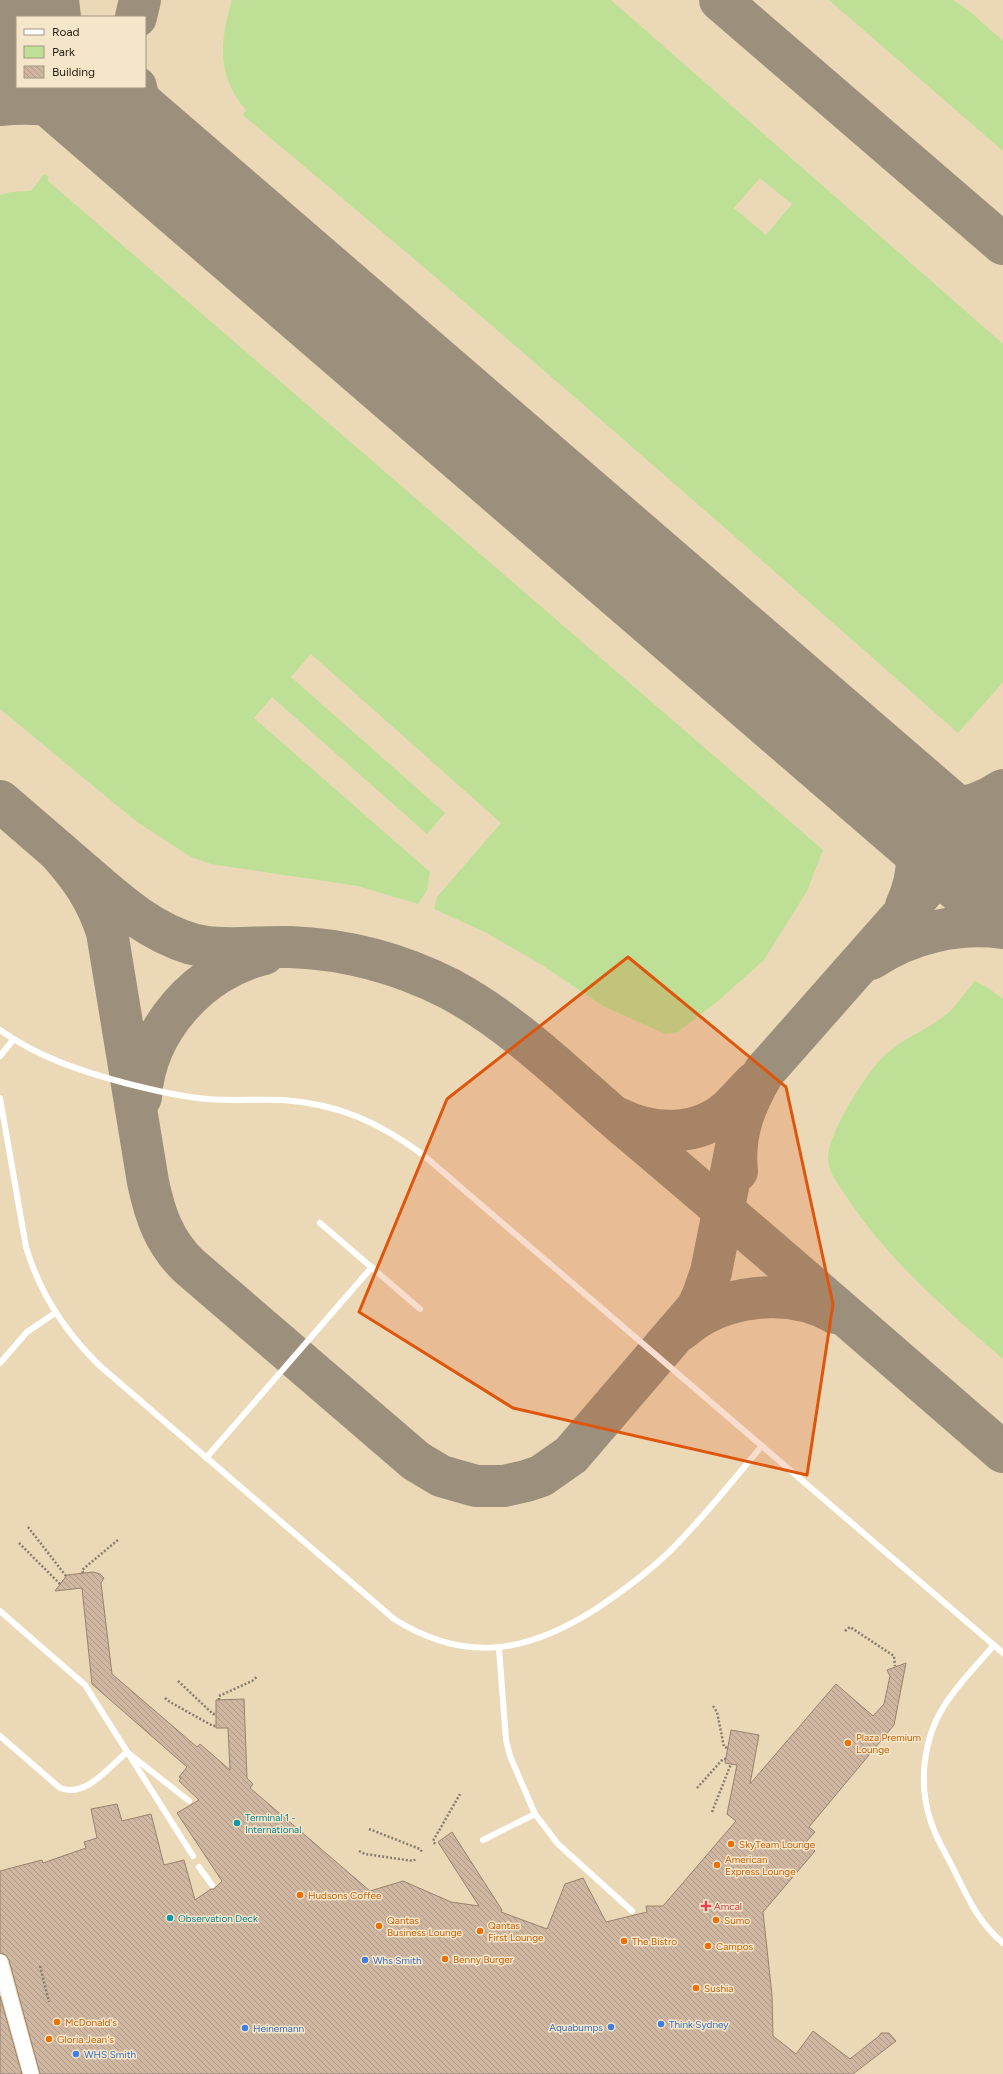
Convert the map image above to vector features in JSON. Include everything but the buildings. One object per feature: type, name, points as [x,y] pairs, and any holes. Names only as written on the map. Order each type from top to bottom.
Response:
[{"type":"street","points":[[0,1962],[30,2074]]},
{"type":"lane","points":[[0,1030],[13,1040],[56,1061],[136,1086],[175,1095],[208,1099],[283,1100],[312,1104],[348,1113],[396,1134],[422,1154],[1003,1653]]},
{"type":"lane","points":[[0,1056],[13,1040]]},
{"type":"lane","points":[[0,1098],[26,1247],[38,1281],[55,1314],[68,1332],[100,1366],[206,1458],[394,1619],[418,1634],[446,1644],[480,1648],[499,1648],[530,1642],[559,1631],[584,1617],[634,1582],[669,1552],[762,1446]]},
{"type":"lane","points":[[320,1222],[420,1309]]},
{"type":"lane","points":[[206,1458],[372,1267]]},
{"type":"lane","points":[[0,1363],[27,1332],[55,1314]]},
{"type":"lane","points":[[0,1611],[85,1685],[193,1856]]},
{"type":"lane","points":[[994,1645],[955,1691],[937,1718],[927,1749],[924,1790],[931,1822],[972,1908],[984,1926],[1003,1944]]},
{"type":"lane","points":[[499,1648],[506,1740],[510,1756],[535,1814],[558,1844],[632,1911]]},
{"type":"lane","points":[[0,1736],[60,1788],[67,1791],[80,1790],[88,1786],[128,1752]]},
{"type":"lane","points":[[128,1752],[189,1801]]},
{"type":"lane","points":[[483,1840],[535,1814]]},
{"type":"lane","points":[[199,1866],[212,1886]]},
{"type":"path","points":[[28,1527],[33,1531],[66,1576]]},
{"type":"path","points":[[83,1573],[82,1570],[119,1539]]},
{"type":"path","points":[[19,1543],[60,1584]]},
{"type":"path","points":[[845,1631],[850,1627],[894,1656],[895,1666]]},
{"type":"path","points":[[219,1700],[219,1696],[258,1676]]},
{"type":"path","points":[[178,1681],[213,1714],[216,1714]]},
{"type":"path","points":[[165,1698],[176,1706],[216,1726]]},
{"type":"path","points":[[713,1706],[717,1712],[724,1747],[728,1748]]},
{"type":"path","points":[[697,1788],[723,1759],[726,1759]]},
{"type":"path","points":[[712,1812],[732,1764]]},
{"type":"path","points":[[435,1844],[433,1841],[460,1794]]},
{"type":"path","points":[[369,1829],[420,1849],[422,1852]]},
{"type":"path","points":[[359,1851],[365,1854],[413,1861],[416,1859]]},
{"type":"path","points":[[40,1966],[49,2002]]},
{"type":"highlighted area","points":[[628,957],[786,1087],[833,1304],[807,1475],[513,1408],[359,1312],[447,1099]]},
{"type":"shaded area","points":[[0,0],[1003,0],[1003,2074],[0,2074]]},
{"type":"green space","points":[[232,0],[611,0],[1003,344],[1003,682],[958,733],[692,499],[424,267],[243,115],[246,110],[236,97],[229,84],[223,58],[223,44]],"holes":[[[760,178],[792,204],[766,235],[734,208]]]},
{"type":"green space","points":[[829,0],[953,0],[969,11],[1003,41],[1003,151]]},
{"type":"green space","points":[[44,174],[49,177],[47,180],[823,850],[807,891],[764,960],[719,1000],[678,1032],[665,1034],[603,1006],[542,965],[485,932],[434,909],[437,897],[501,823],[311,654],[291,677],[445,813],[427,834],[272,697],[254,718],[430,872],[427,890],[418,904],[358,886],[211,864],[191,857],[137,822],[0,709],[0,195],[11,192],[31,191]]},
{"type":"green space","points":[[975,981],[1003,999],[1003,1359],[918,1283],[880,1241],[862,1219],[837,1182],[828,1163],[830,1147],[840,1121],[856,1093],[880,1060],[894,1047],[947,1014]]},
{"type":"taxiway","points":[[0,31],[27,0]]},
{"type":"taxiway","points":[[58,0],[60,16]]},
{"type":"taxiway","points":[[136,16],[140,0]]},
{"type":"taxiway","points":[[720,0],[1003,244]]},
{"type":"taxiway","points":[[136,88],[147,124],[155,140],[188,180],[216,206]]},
{"type":"taxiway","points":[[0,105],[29,104],[58,106],[87,113],[114,125],[157,160]]},
{"type":"taxiway","points":[[865,772],[898,801],[912,825],[917,852],[917,866],[915,880],[906,906]]},
{"type":"taxiway","points":[[885,783],[913,801],[928,806],[943,808],[958,808],[973,805],[988,799],[1003,790]]},
{"type":"taxiway","points":[[737,1171],[737,1144],[742,1120],[751,1096],[764,1072],[900,918],[1003,796]]},
{"type":"taxiway","points":[[0,801],[119,903],[146,923],[176,938],[192,944],[216,948],[311,948],[372,959],[431,980],[475,1003],[498,1019],[543,1055],[1003,1452]]},
{"type":"taxiway","points":[[951,843],[959,847],[1003,885]]},
{"type":"taxiway","points":[[58,851],[87,888],[93,898],[107,932],[148,1182],[157,1217],[167,1238],[180,1257],[189,1266],[416,1461],[441,1476],[476,1486],[504,1486],[541,1476],[571,1455],[697,1308],[711,1272],[737,1142]]},
{"type":"taxiway","points":[[871,959],[901,942],[951,928],[1003,928]]},
{"type":"taxiway","points":[[141,1097],[145,1072],[153,1048],[165,1026],[180,1006],[198,988],[218,973],[241,962],[264,954]]},
{"type":"taxiway","points":[[620,1119],[633,1125],[647,1128],[676,1131],[690,1129],[716,1119],[728,1110],[754,1083]]},
{"type":"taxiway","points":[[681,1330],[697,1318],[715,1308],[755,1298],[776,1297],[797,1300],[817,1305],[835,1313]]},
{"type":"runway","points":[[0,22],[16,35]]},
{"type":"runway","points":[[76,88],[1003,888]]},
{"type":"place","name":"Plaza Premium Lounge","points":[[848,1743]]},
{"type":"place","name":"Terminal 1 - International","points":[[237,1823]]},
{"type":"place","name":"SkyTeam Lounge","points":[[731,1844]]},
{"type":"place","name":"American Express Lounge","points":[[717,1865]]},
{"type":"place","name":"Hudsons Coffee","points":[[300,1895]]},
{"type":"place","name":"Amcal","points":[[706,1906]]},
{"type":"place","name":"Observation Deck","points":[[170,1918]]},
{"type":"place","name":"Sumo","points":[[716,1920]]},
{"type":"place","name":"Qantas Business Lounge","points":[[379,1926]]},
{"type":"place","name":"Qantas First Lounge","points":[[480,1931]]},
{"type":"place","name":"The Bistro","points":[[624,1941]]},
{"type":"place","name":"Campos","points":[[708,1946]]},
{"type":"place","name":"Benny Burger","points":[[445,1959]]},
{"type":"place","name":"Whs Smith","points":[[365,1960]]},
{"type":"place","name":"Sushia","points":[[696,1988]]},
{"type":"place","name":"McDonald's","points":[[57,2022]]},
{"type":"place","name":"Think Sydney","points":[[661,2024]]},
{"type":"place","name":"Aquabumps","points":[[611,2027]]},
{"type":"place","name":"Heinemann","points":[[245,2028]]},
{"type":"place","name":"Gloria Jean's","points":[[49,2039]]},
{"type":"place","name":"WHS Smith","points":[[76,2054]]}]
